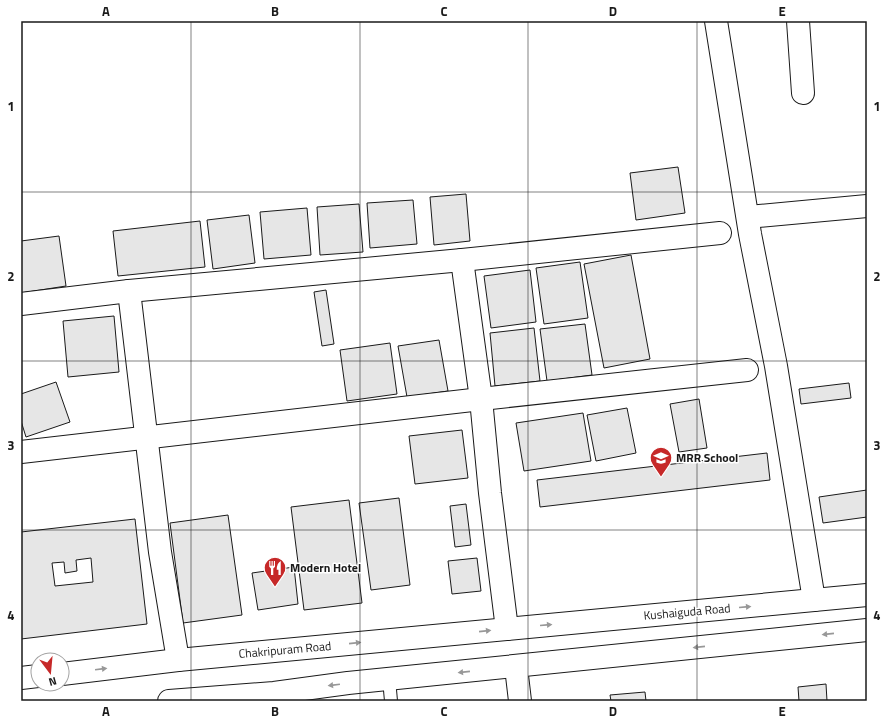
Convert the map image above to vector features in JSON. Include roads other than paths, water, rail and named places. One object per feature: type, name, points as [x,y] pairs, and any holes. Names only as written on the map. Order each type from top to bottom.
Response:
[{"type":"street","points":[[716,21],[748,217],[776,366],[814,600]]},
{"type":"street","points":[[798,21],[803,93]]},
{"type":"street","points":[[748,217],[867,206]]},
{"type":"street","points":[[21,304],[129,291],[462,260],[720,233]]},
{"type":"street","points":[[462,260],[481,399],[491,499],[507,629]]},
{"type":"street","points":[[129,291],[160,552],[178,660]]},
{"type":"street","points":[[21,452],[747,370]]},
{"type":"street","name":"Kushaiguda Road","points":[[507,629],[867,595]]},
{"type":"street","name":"Chakripuram Road","points":[[70,673],[178,660],[507,629]]},
{"type":"street","points":[[169,701],[274,697],[389,679],[867,630]]},
{"type":"street","points":[[516,667],[520,701]]},
{"type":"lane","points":[[389,679],[391,701]]},
{"type":"place","name":"MRR School","points":[[661,478]]},
{"type":"place","name":"Modern Hotel","points":[[275,588]]}]
